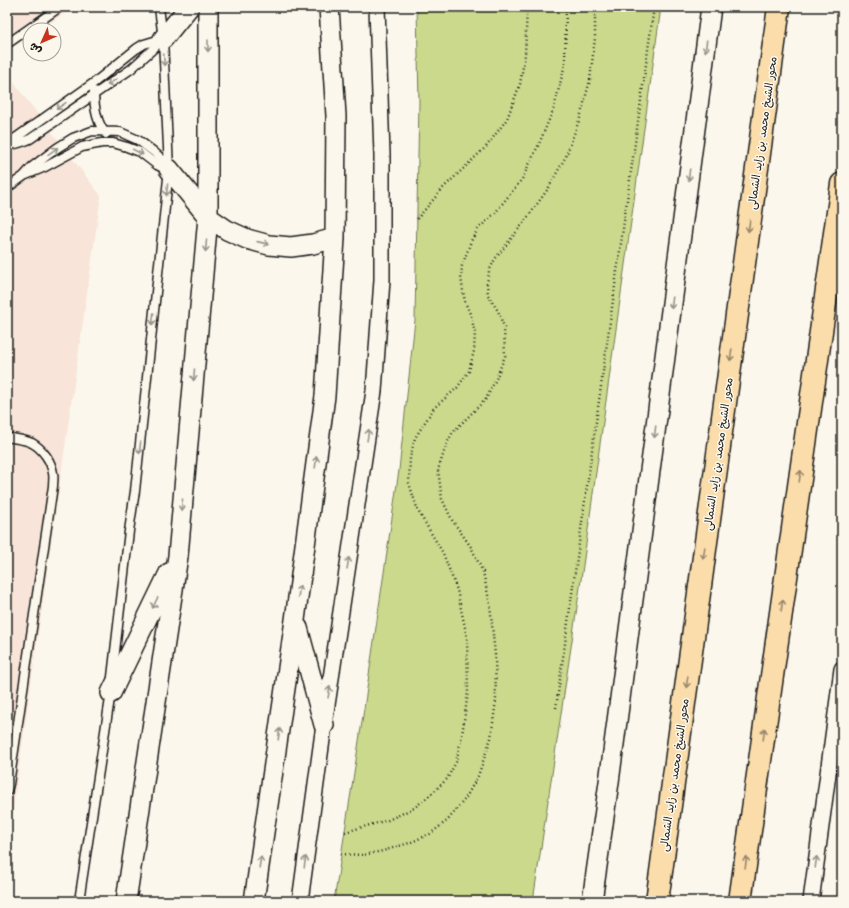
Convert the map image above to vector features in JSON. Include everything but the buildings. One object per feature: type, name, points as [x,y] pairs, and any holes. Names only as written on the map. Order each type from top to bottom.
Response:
[{"type":"highway","name":"محور الشيخ محمد بن زايد الشمالى","points":[[657,901],[779,7]]},
{"type":"highway","points":[[740,901],[842,184]]},
{"type":"street","points":[[163,39],[188,7]]},
{"type":"street","points":[[126,901],[178,556],[208,217],[208,7]]},
{"type":"street","points":[[254,901],[295,620],[325,396],[335,238],[336,116],[329,7]]},
{"type":"street","points":[[300,901],[324,725],[373,399],[376,367],[382,280],[382,156],[377,7]]},
{"type":"street","points":[[592,901],[712,7]]},
{"type":"street","points":[[169,170],[208,217],[227,230],[247,239],[269,245],[291,247],[313,244],[335,238]]},
{"type":"street","points":[[110,693],[178,556]]},
{"type":"street","points":[[295,620],[324,725]]},
{"type":"street","points":[[811,901],[842,669]]},
{"type":"lane","points":[[7,44],[60,7]]},
{"type":"lane","points":[[79,901],[110,693],[129,531],[136,490],[169,170],[163,39],[159,7]]},
{"type":"lane","points":[[7,144],[95,82],[136,49],[144,44],[163,39]]},
{"type":"lane","points":[[7,144],[13,145],[30,139],[131,69],[163,39]]},
{"type":"lane","points":[[95,82],[94,102],[97,117],[104,131],[113,143]]},
{"type":"lane","points":[[24,176],[32,167],[48,154],[73,138],[92,131],[120,132],[138,140],[163,160],[169,170]]},
{"type":"lane","points":[[7,188],[24,176],[45,167],[82,147],[102,143],[113,143],[140,152],[157,165],[169,170]]},
{"type":"lane","points":[[7,437],[32,443],[42,450],[49,461],[53,473],[53,486],[12,769],[7,791]]},
{"type":"path","points":[[417,219],[444,187],[486,147],[507,119],[520,84],[525,55],[527,7]]},
{"type":"path","points":[[345,832],[388,820],[414,808],[447,779],[456,762],[462,735],[468,692],[467,637],[457,590],[443,553],[418,511],[409,483],[410,458],[415,438],[434,408],[457,388],[469,371],[474,351],[475,333],[471,316],[465,302],[461,277],[462,266],[471,241],[478,229],[495,213],[522,179],[554,108],[565,64],[566,7]]},
{"type":"path","points":[[341,854],[363,855],[383,852],[430,834],[448,820],[465,799],[478,776],[491,738],[496,700],[495,655],[490,604],[483,572],[471,547],[452,520],[442,499],[438,470],[446,443],[453,432],[486,399],[505,356],[504,327],[498,311],[488,295],[487,284],[489,271],[495,259],[548,189],[566,156],[580,118],[590,80],[595,38],[595,7]]},
{"type":"path","points":[[556,708],[654,7]]},
{"type":"shaded area","points":[[7,7],[74,7],[51,22],[22,22],[22,41],[7,51]]},
{"type":"shaded area","points":[[7,74],[101,196],[7,850]]},
{"type":"green space","points":[[417,7],[661,7],[580,587],[533,901],[334,901],[399,470],[415,320],[419,102]]}]
